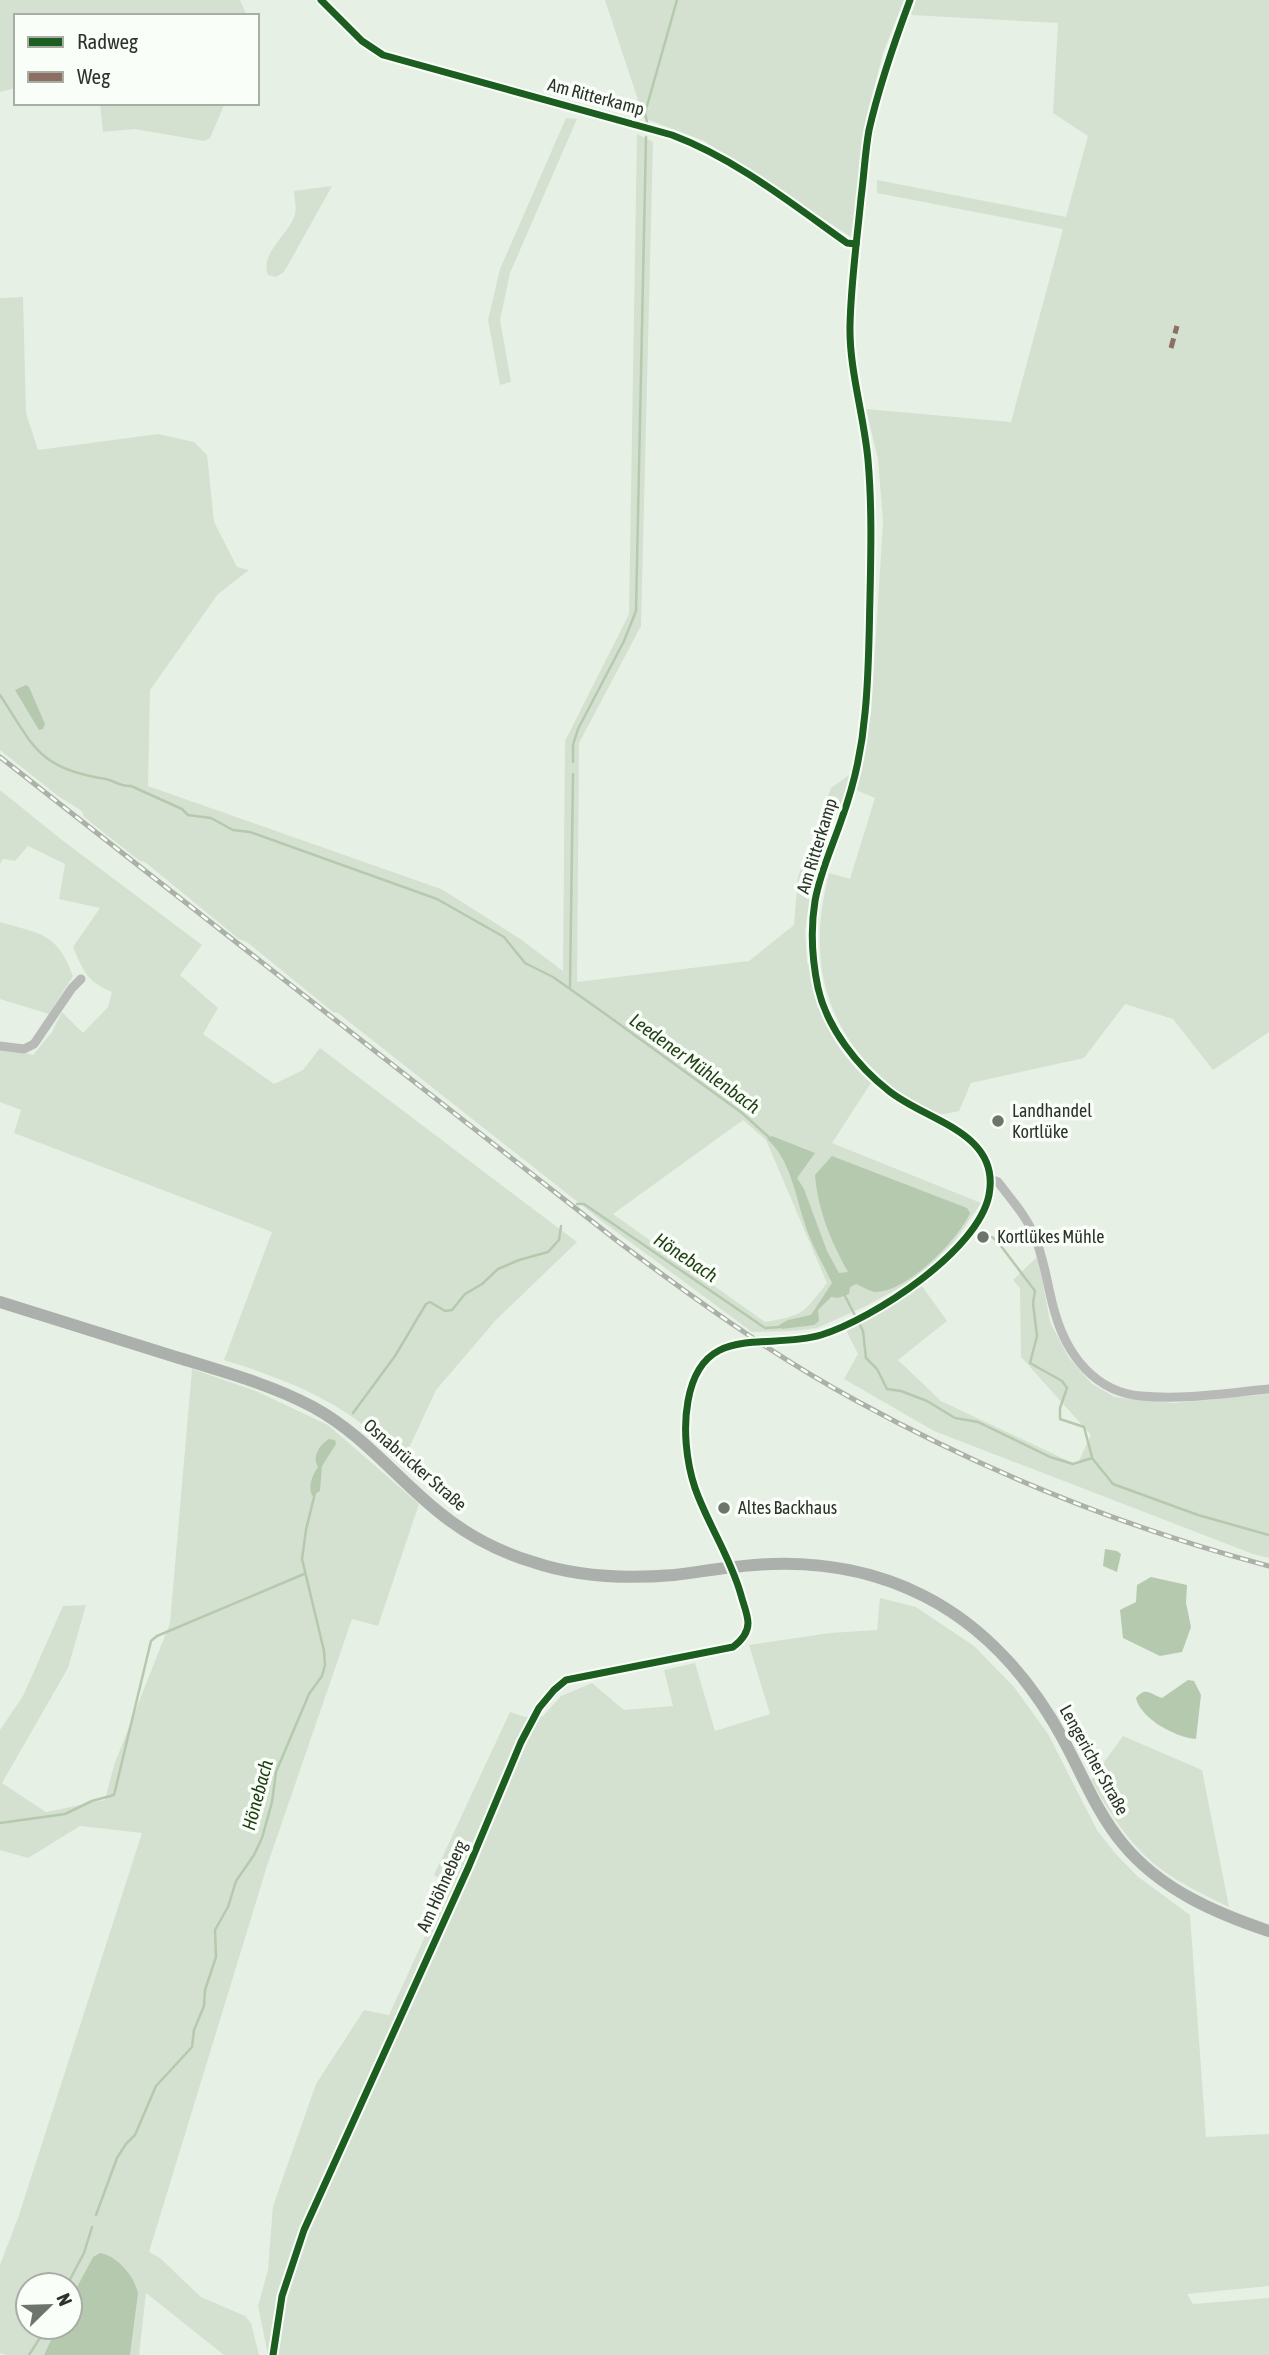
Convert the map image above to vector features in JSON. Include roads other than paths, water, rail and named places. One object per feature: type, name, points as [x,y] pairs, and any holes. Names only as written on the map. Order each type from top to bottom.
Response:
[{"type":"main road","name":"Osnabrücker Straße","points":[[0,1302],[249,1380],[315,1408],[353,1434],[439,1513],[505,1552],[535,1563],[572,1572],[637,1577],[770,1564],[827,1566],[855,1571],[923,1596],[972,1626],[1006,1657]]},
{"type":"main road","name":"Lengericher Straße","points":[[1006,1657],[1050,1714],[1097,1806],[1123,1844],[1151,1872],[1187,1897],[1236,1920],[1269,1931]]},
{"type":"street","name":"Am Ritterkamp","points":[[321,0],[362,41],[383,55],[701,145],[848,243],[856,244]]},
{"type":"street","name":"Am Ritterkamp","points":[[910,0],[888,61],[869,133],[856,244],[850,327],[852,361],[868,457],[872,521],[866,711],[856,773],[815,900],[811,946],[819,994],[830,1021],[846,1045],[888,1091],[910,1107],[964,1134],[979,1149],[987,1164],[990,1179]]},
{"type":"street","points":[[0,1046],[24,1049],[34,1044],[81,979]]},
{"type":"street","points":[[733,1567],[696,1491],[690,1472],[687,1410],[692,1381],[716,1352],[731,1344],[821,1335],[871,1311],[933,1272],[956,1249],[976,1222],[986,1203],[990,1179],[998,1182],[1034,1234],[1055,1315],[1078,1362],[1095,1379],[1113,1390],[1140,1396],[1173,1397],[1269,1389]]},
{"type":"street","name":"Am Höhneberg","points":[[273,2355],[282,2296],[304,2230],[539,1707],[566,1680],[733,1647],[742,1641],[748,1623],[733,1567]]},
{"type":"waterway","points":[[647,122],[645,113],[677,0]]},
{"type":"waterway","points":[[573,762],[573,745],[578,729],[624,641],[636,611],[646,137]]},
{"type":"waterway","name":"Leedener Mühlenbach","points":[[0,695],[31,742],[52,762],[66,769],[131,786],[182,809],[188,815],[211,818],[233,830],[250,832],[437,899],[504,937],[525,963],[553,977],[604,1013],[742,1113],[772,1140]]},
{"type":"waterway","points":[[570,987],[573,774]]},
{"type":"waterway","name":"Hönebach","points":[[577,1204],[584,1204],[765,1328],[780,1327]]},
{"type":"waterway","name":"Hönebach","points":[[353,1413],[395,1356],[426,1304],[430,1302],[445,1311],[452,1310],[465,1294],[482,1284],[498,1269],[548,1252],[559,1240],[561,1226]]},
{"type":"waterway","points":[[992,1237],[1035,1291],[1033,1303],[1037,1336],[1030,1363],[1062,1381],[1067,1388],[1060,1408],[1060,1419],[1084,1427],[1092,1457]]},
{"type":"waterway","name":"Leedener Mühlenbach","points":[[844,1294],[863,1331],[866,1358],[877,1369],[887,1389],[901,1391],[927,1401],[955,1418],[978,1422],[1050,1457],[1073,1464],[1092,1458],[1113,1484],[1198,1515],[1269,1535]]},
{"type":"waterway","name":"Hönebach","points":[[96,2215],[117,2158],[135,2135],[156,2086],[192,2047],[194,2030],[204,2006],[205,1990],[216,1957],[215,1930],[228,1907],[236,1881],[262,1838],[272,1802],[276,1772],[309,1694],[322,1676],[325,1665],[324,1651],[302,1559],[315,1493]]},
{"type":"waterway","points":[[0,1823],[65,1814],[92,1801],[114,1795],[151,1641],[157,1636],[304,1574]]},
{"type":"waterway","name":"Hönebach","points":[[74,2271],[84,2253],[92,2227]]},
{"type":"waterway","name":"Hönebach","points":[[29,2355],[38,2341]]},
{"type":"railway","points":[[0,757],[616,1240],[763,1344],[855,1400],[1006,1474],[1109,1516],[1269,1566]]},
{"type":"place","name":"Landhandel Kortlüke","points":[[998,1121]]},
{"type":"place","name":"Kortlükes Mühle","points":[[983,1237]]},
{"type":"place","name":"Altes Backhaus","points":[[724,1508]]}]
